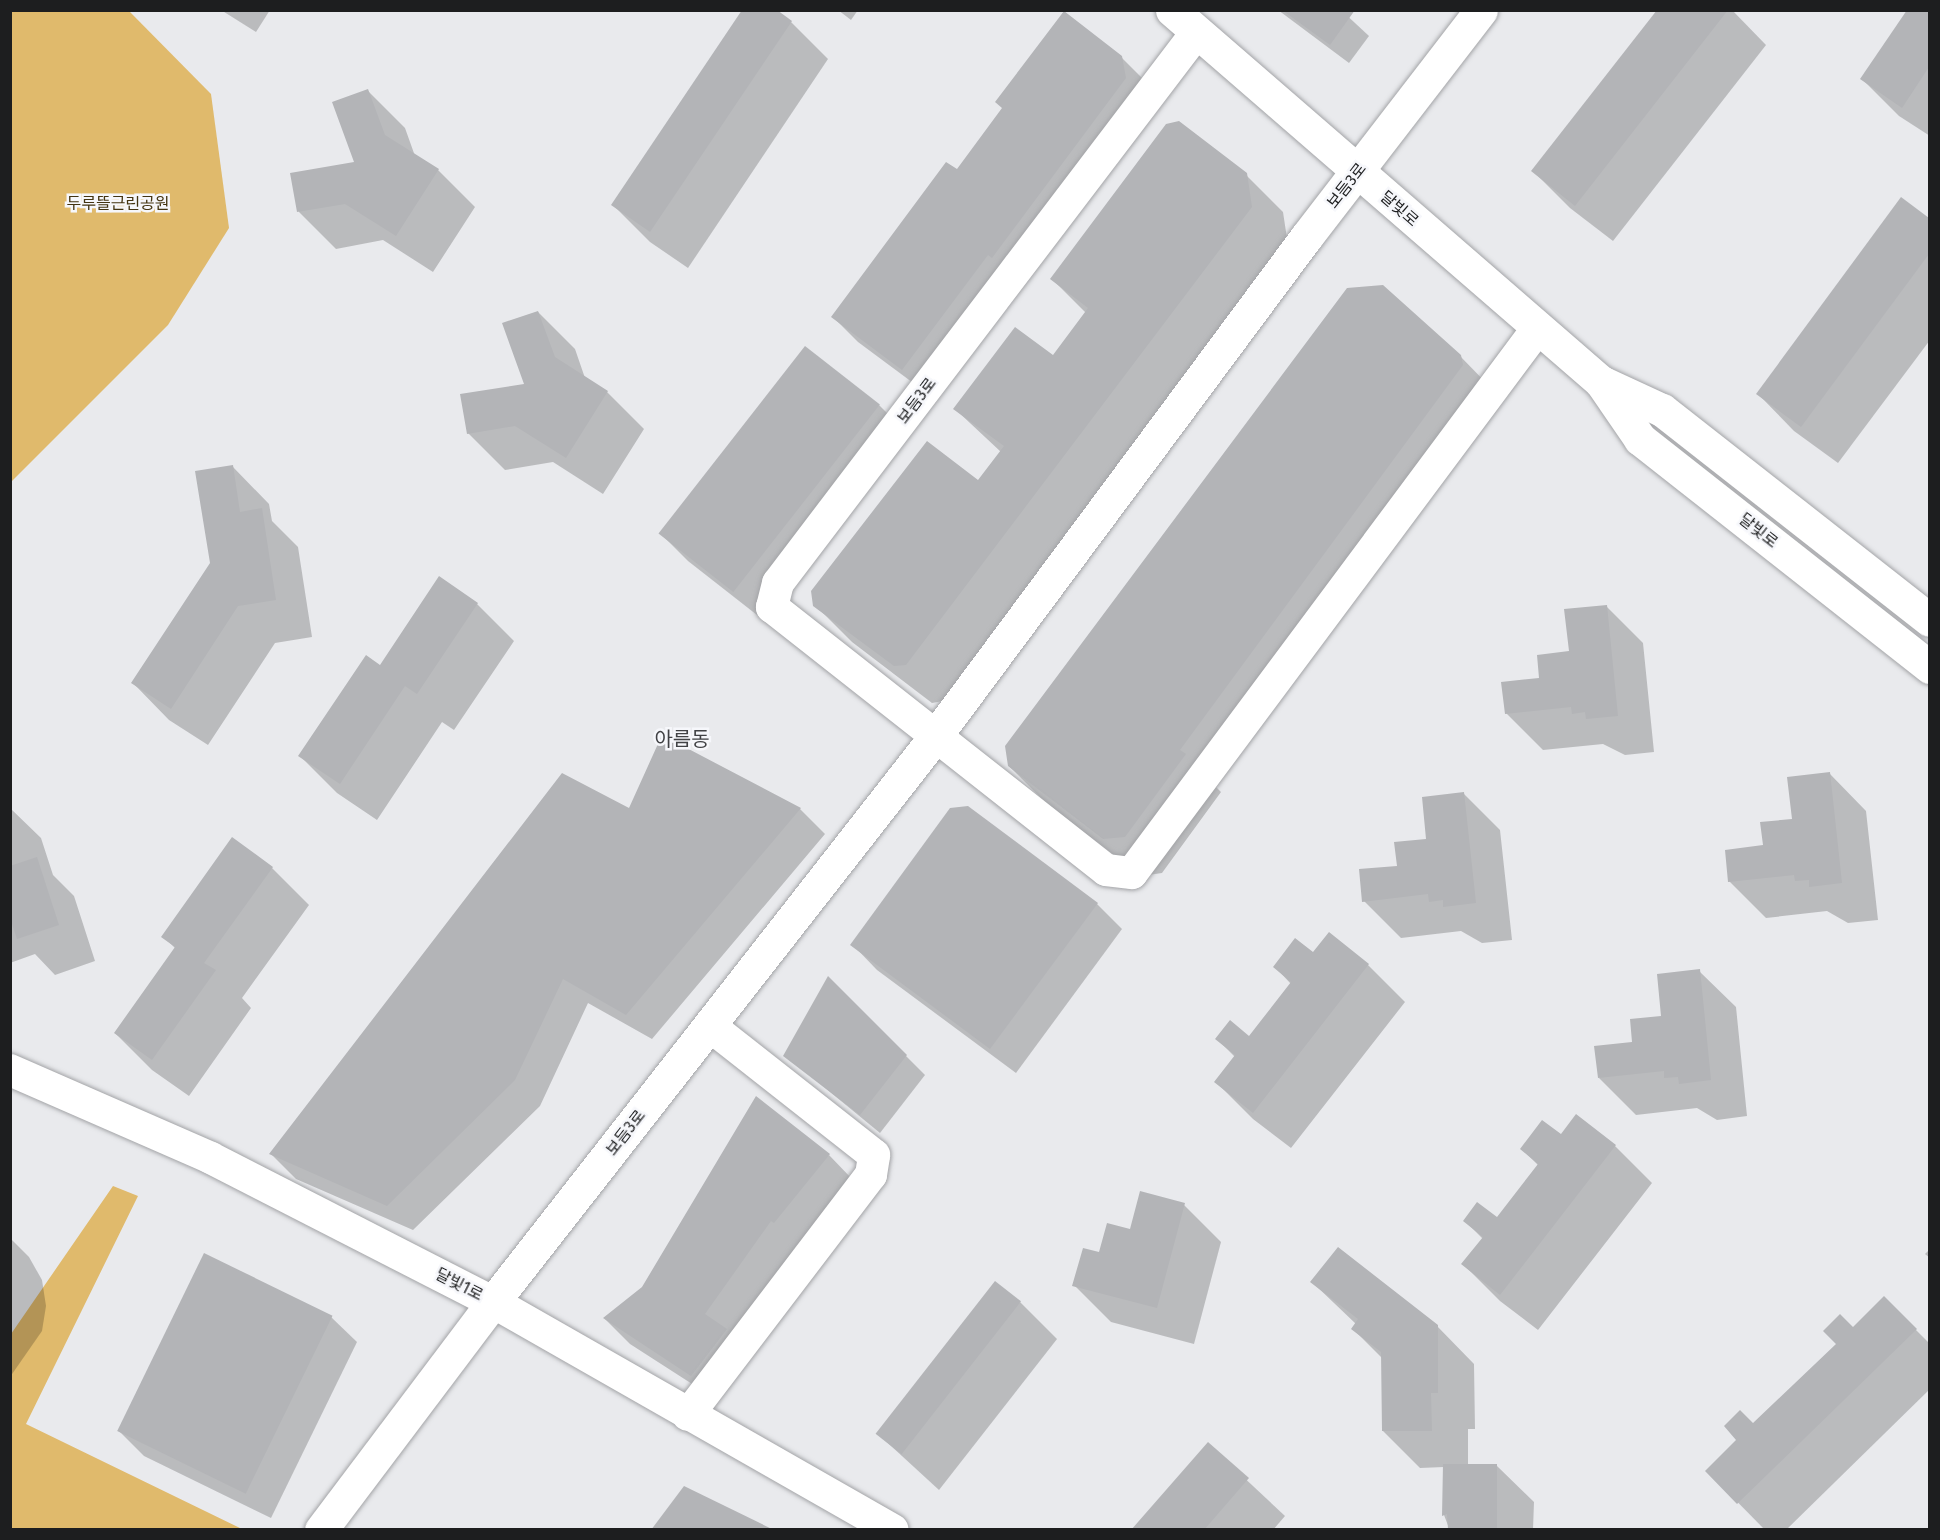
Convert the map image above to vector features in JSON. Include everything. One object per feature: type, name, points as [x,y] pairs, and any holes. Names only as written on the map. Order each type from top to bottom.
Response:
[{"type":"street","name":"달빛로","points":[[1172,10],[1601,382],[1640,439],[1929,667]]},
{"type":"street","name":"보듬3로","points":[[321,1530],[493,1302],[934,738],[1481,10]]},
{"type":"street","name":"보듬3로","points":[[934,738],[772,607],[778,583],[1197,32]]},
{"type":"street","points":[[934,738],[1106,870],[1132,873],[1538,328]]},
{"type":"street","name":"달빛로","points":[[1601,382],[1662,410],[1929,620]]},
{"type":"street","points":[[688,1415],[872,1175],[874,1155],[710,1026]]},
{"type":"street","name":"달빛1로","points":[[10,1070],[211,1158],[493,1302],[893,1530]]},
{"type":"green space","name":"두루뜰근린공원","points":[[11,10],[129,11],[211,94],[229,228],[168,325],[11,482]]},
{"type":"green space","points":[[113,1186],[138,1196],[26,1424],[242,1529],[11,1529],[11,1334]]},
{"type":"building","points":[[742,10],[777,10],[792,21],[650,232],[611,205]]},
{"type":"building","points":[[1282,10],[1355,10],[1330,45]]},
{"type":"building","points":[[1657,10],[1728,10],[1575,206],[1531,171]]},
{"type":"building","points":[[1907,10],[1929,10],[1929,67],[1902,108],[1860,79]]},
{"type":"building","points":[[1064,11],[1122,56],[1126,78],[992,258],[988,255],[902,370],[831,317],[946,162],[957,169],[1002,108],[995,102]]},
{"type":"building","points":[[368,89],[385,135],[439,169],[396,236],[345,204],[297,212],[290,173],[354,162],[332,102]]},
{"type":"building","points":[[1179,121],[1247,173],[1252,207],[906,665],[894,666],[813,606],[811,591],[927,441],[978,480],[1004,446],[953,409],[1015,327],[1053,355],[1088,308],[1050,279],[1166,124]]},
{"type":"building","points":[[1901,197],[1929,218],[1929,254],[1801,427],[1756,394]]},
{"type":"building","points":[[1383,285],[1461,355],[1463,365],[1180,750],[1186,754],[1125,837],[1103,839],[1008,766],[1005,746],[1347,288]]},
{"type":"building","points":[[538,311],[555,357],[608,391],[566,458],[515,426],[467,434],[460,394],[524,384],[502,323]]},
{"type":"building","points":[[805,346],[880,404],[733,592],[658,534]]},
{"type":"building","points":[[233,465],[240,512],[262,508],[276,600],[238,606],[171,709],[131,683],[210,563],[195,471]]},
{"type":"building","points":[[439,576],[478,603],[417,694],[405,686],[340,784],[298,756],[366,655],[380,665]]},
{"type":"building","points":[[1607,605],[1618,716],[1586,719],[1585,712],[1572,714],[1571,707],[1505,714],[1501,682],[1539,678],[1537,655],[1569,651],[1564,609]]},
{"type":"building","points":[[662,735],[801,808],[626,1015],[563,979],[515,1080],[387,1206],[269,1154],[562,773],[629,808]]},
{"type":"building","points":[[1830,772],[1842,883],[1809,887],[1809,880],[1795,881],[1794,875],[1728,882],[1725,850],[1763,845],[1760,822],[1792,819],[1787,777]]},
{"type":"building","points":[[1464,792],[1476,903],[1443,907],[1443,900],[1429,902],[1428,894],[1362,902],[1359,869],[1397,866],[1394,842],[1426,839],[1422,797]]},
{"type":"building","points":[[968,806],[1098,903],[990,1049],[850,945],[950,808]]},
{"type":"building","points":[[232,837],[273,867],[204,963],[216,970],[152,1060],[114,1033],[175,947],[161,937]]},
{"type":"building","points":[[37,857],[59,925],[17,939],[10,918],[10,866]]},
{"type":"building","points":[[1329,932],[1369,964],[1253,1113],[1214,1082],[1235,1055],[1215,1039],[1230,1020],[1249,1036],[1291,982],[1273,967],[1295,938],[1313,952]]},
{"type":"building","points":[[1700,969],[1711,1080],[1679,1084],[1678,1077],[1664,1078],[1664,1071],[1598,1078],[1594,1046],[1632,1042],[1630,1019],[1661,1016],[1657,974]]},
{"type":"building","points":[[828,976],[907,1055],[860,1115],[783,1056]]},
{"type":"building","points":[[756,1096],[830,1154],[774,1223],[771,1221],[705,1314],[727,1329],[691,1376],[603,1318],[642,1287]]},
{"type":"building","points":[[1576,1114],[1616,1145],[1500,1295],[1461,1264],[1483,1237],[1463,1221],[1477,1202],[1497,1217],[1538,1164],[1520,1149],[1542,1120],[1561,1134]]},
{"type":"building","points":[[1140,1191],[1185,1203],[1157,1308],[1072,1286],[1083,1248],[1099,1252],[1107,1223],[1130,1229]]},
{"type":"building","points":[[1338,1247],[1438,1325],[1438,1393],[1431,1393],[1432,1431],[1382,1431],[1381,1352],[1351,1329],[1358,1319],[1310,1282]]},
{"type":"building","points":[[204,1253],[333,1316],[246,1494],[117,1431]]},
{"type":"building","points":[[995,1281],[1021,1301],[902,1454],[876,1434]]},
{"type":"building","points":[[1884,1296],[1917,1329],[1737,1504],[1705,1471],[1736,1440],[1724,1426],[1740,1410],[1753,1423],[1836,1344],[1823,1331],[1840,1314],[1853,1327]]},
{"type":"building","points":[[1208,1442],[1249,1478],[1204,1530],[1131,1530]]},
{"type":"building","points":[[1443,1464],[1497,1464],[1497,1530],[1448,1529],[1447,1514],[1442,1516]]},
{"type":"building","points":[[684,1486],[774,1530],[651,1530]]},
{"type":"district","name":"아름동","points":[[682,739]]}]
